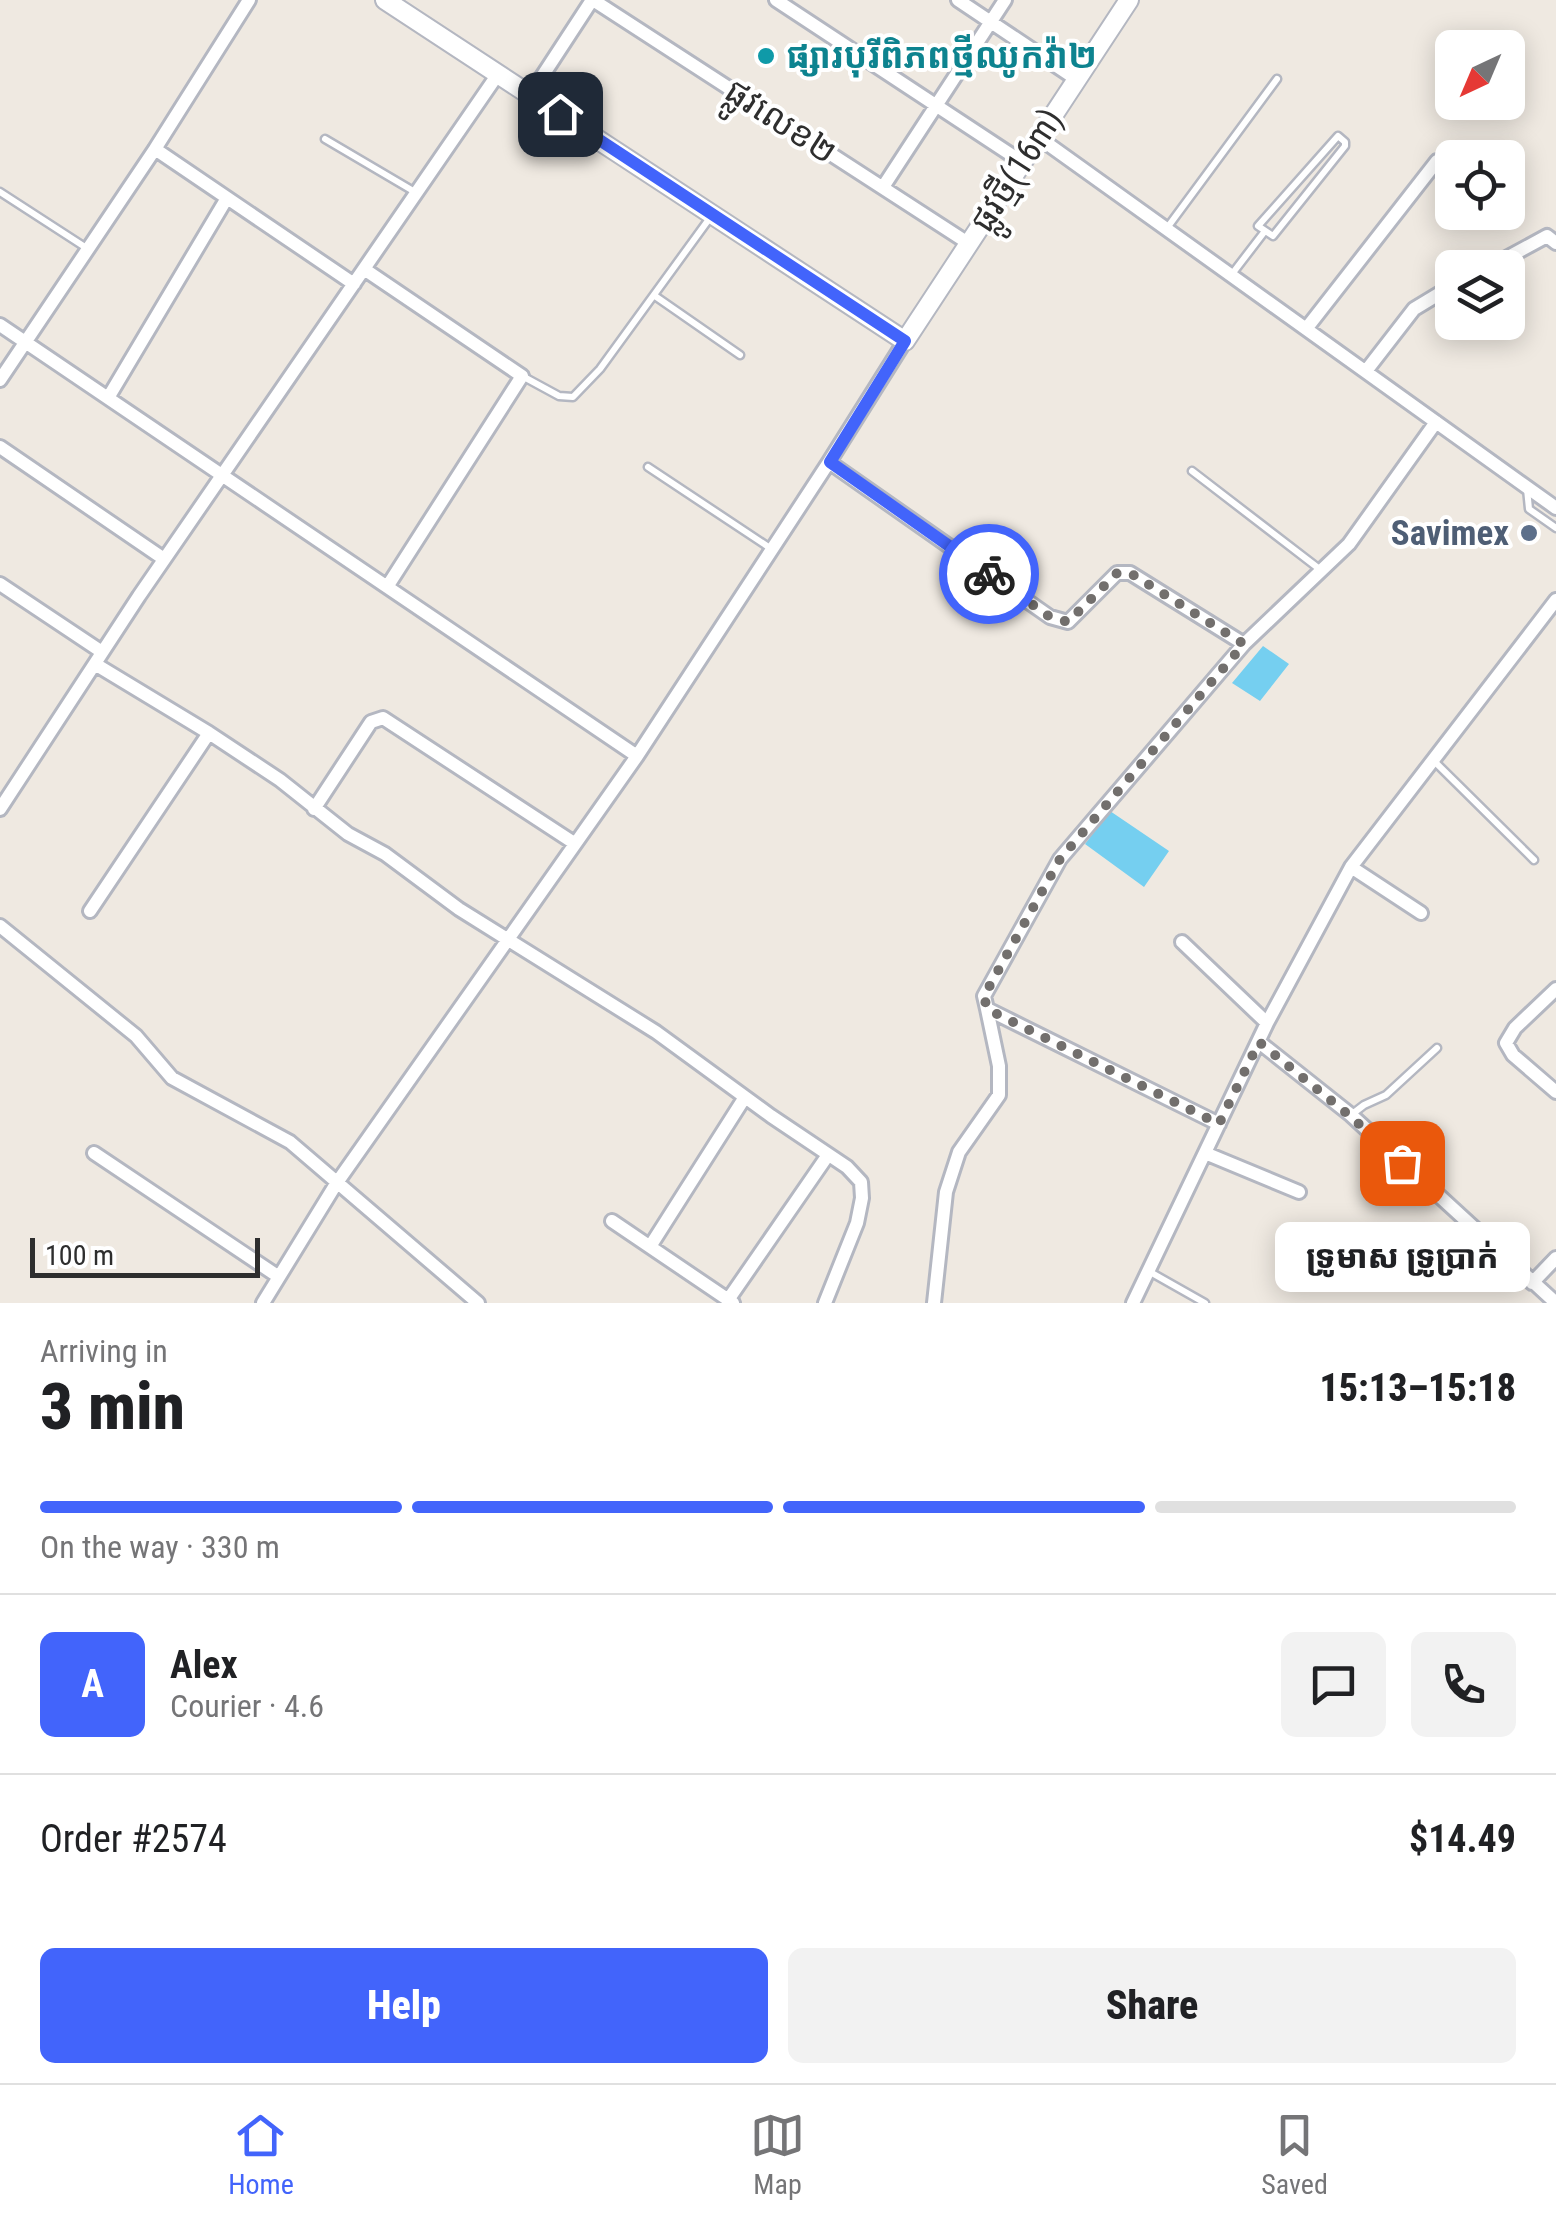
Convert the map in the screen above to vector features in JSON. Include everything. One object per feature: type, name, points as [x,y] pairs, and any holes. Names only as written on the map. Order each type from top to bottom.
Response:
[{"type":"street","points":[[0,380],[89,250],[249,0]]},
{"type":"street","points":[[263,1303],[336,1184],[637,756],[905,341],[385,0]]},
{"type":"street","points":[[530,95],[592,0]]},
{"type":"street","name":"ផ្លូវលេខ២","points":[[592,0],[968,243]]},
{"type":"street","points":[[776,0],[1022,162]]},
{"type":"street","points":[[958,0],[1076,79]]},
{"type":"street","points":[[882,187],[1005,0]]},
{"type":"street","name":"ផ្លូវថ្មី(16m)","points":[[905,341],[1129,0]]},
{"type":"street","points":[[0,809],[164,559],[498,74]]},
{"type":"street","points":[[1038,136],[1556,508]]},
{"type":"street","points":[[155,149],[354,284]]},
{"type":"street","points":[[1306,329],[1435,165]]},
{"type":"street","points":[[108,398],[227,198]]},
{"type":"street","points":[[1525,250],[1553,236]]},
{"type":"street","points":[[364,269],[522,376],[386,587]]},
{"type":"street","points":[[1366,372],[1414,309],[1435,296]]},
{"type":"street","points":[[0,325],[637,756]]},
{"type":"street","points":[[934,1303],[946,1192],[959,1152],[998,1095],[999,1066],[984,996],[1060,859],[1244,644],[1349,544],[1436,422]]},
{"type":"street","points":[[0,447],[164,559]]},
{"type":"street","points":[[830,462],[1050,617],[1068,622],[1117,573],[1130,573],[1244,644]]},
{"type":"street","points":[[0,584],[99,658],[280,780],[348,834],[385,854],[459,908],[656,1032],[856,1176],[861,1182],[862,1198],[856,1223],[825,1303]]},
{"type":"street","points":[[1134,1303],[1267,1023],[1351,867],[1556,600]]},
{"type":"street","points":[[314,809],[371,722],[382,718],[574,843]]},
{"type":"street","points":[[90,911],[210,733]]},
{"type":"street","points":[[1351,867],[1421,913]]},
{"type":"street","points":[[0,926],[136,1036],[172,1078],[280,1136],[478,1303]]},
{"type":"street","points":[[1182,942],[1267,1023]]},
{"type":"street","points":[[1556,989],[1515,1028],[1506,1043],[1512,1056],[1556,1092]]},
{"type":"street","points":[[987,1009],[1219,1124]]},
{"type":"street","points":[[1259,1042],[1350,1116],[1556,1303]]},
{"type":"street","points":[[650,1246],[745,1097]]},
{"type":"street","points":[[94,1153],[279,1277]]},
{"type":"street","points":[[1205,1153],[1300,1192]]},
{"type":"street","points":[[612,1221],[730,1301],[828,1155]]},
{"type":"street","points":[[1532,1282],[1556,1258]]},
{"type":"lane","points":[[1166,229],[1277,79]]},
{"type":"lane","points":[[1338,136],[1345,142],[1273,236],[1264,230],[1258,224],[1338,136]]},
{"type":"lane","points":[[325,139],[416,193]]},
{"type":"lane","points":[[0,192],[89,250]]},
{"type":"lane","points":[[522,376],[559,396],[573,397],[600,369],[712,214]]},
{"type":"lane","points":[[1231,275],[1264,230]]},
{"type":"lane","points":[[655,296],[740,355]]},
{"type":"lane","points":[[648,467],[771,549]]},
{"type":"lane","points":[[1192,471],[1323,571]]},
{"type":"lane","points":[[1527,487],[1529,509],[1556,528]]},
{"type":"lane","points":[[1432,758],[1534,860]]},
{"type":"lane","points":[[1350,1116],[1402,1083],[1436,1048]]},
{"type":"lane","points":[[1148,1271],[1205,1303]]},
{"type":"water","points":[[1263,646],[1289,664],[1260,701],[1232,683]]},
{"type":"water","points":[[1110,811],[1169,851],[1144,887],[1085,844]]},
{"type":"way so far","points":[[989,574],[1050,617],[1068,622],[1117,573],[1130,573],[1244,644],[1060,859],[984,996],[987,1009],[1219,1124],[1259,1042],[1402,1163]]},
{"type":"place","name":"ផ្សារបុរីពិភពថ្មីឈូកវ៉ា២","points":[[766,56]]},
{"type":"place","name":"Savimex","points":[[1529,533]]},
{"type":"place","name":"ទ្រូមាស ទ្រូប្រាក់","points":[[1402,1163]]},
{"type":"route","points":[[560,114],[905,341],[830,462],[989,574]]}]
